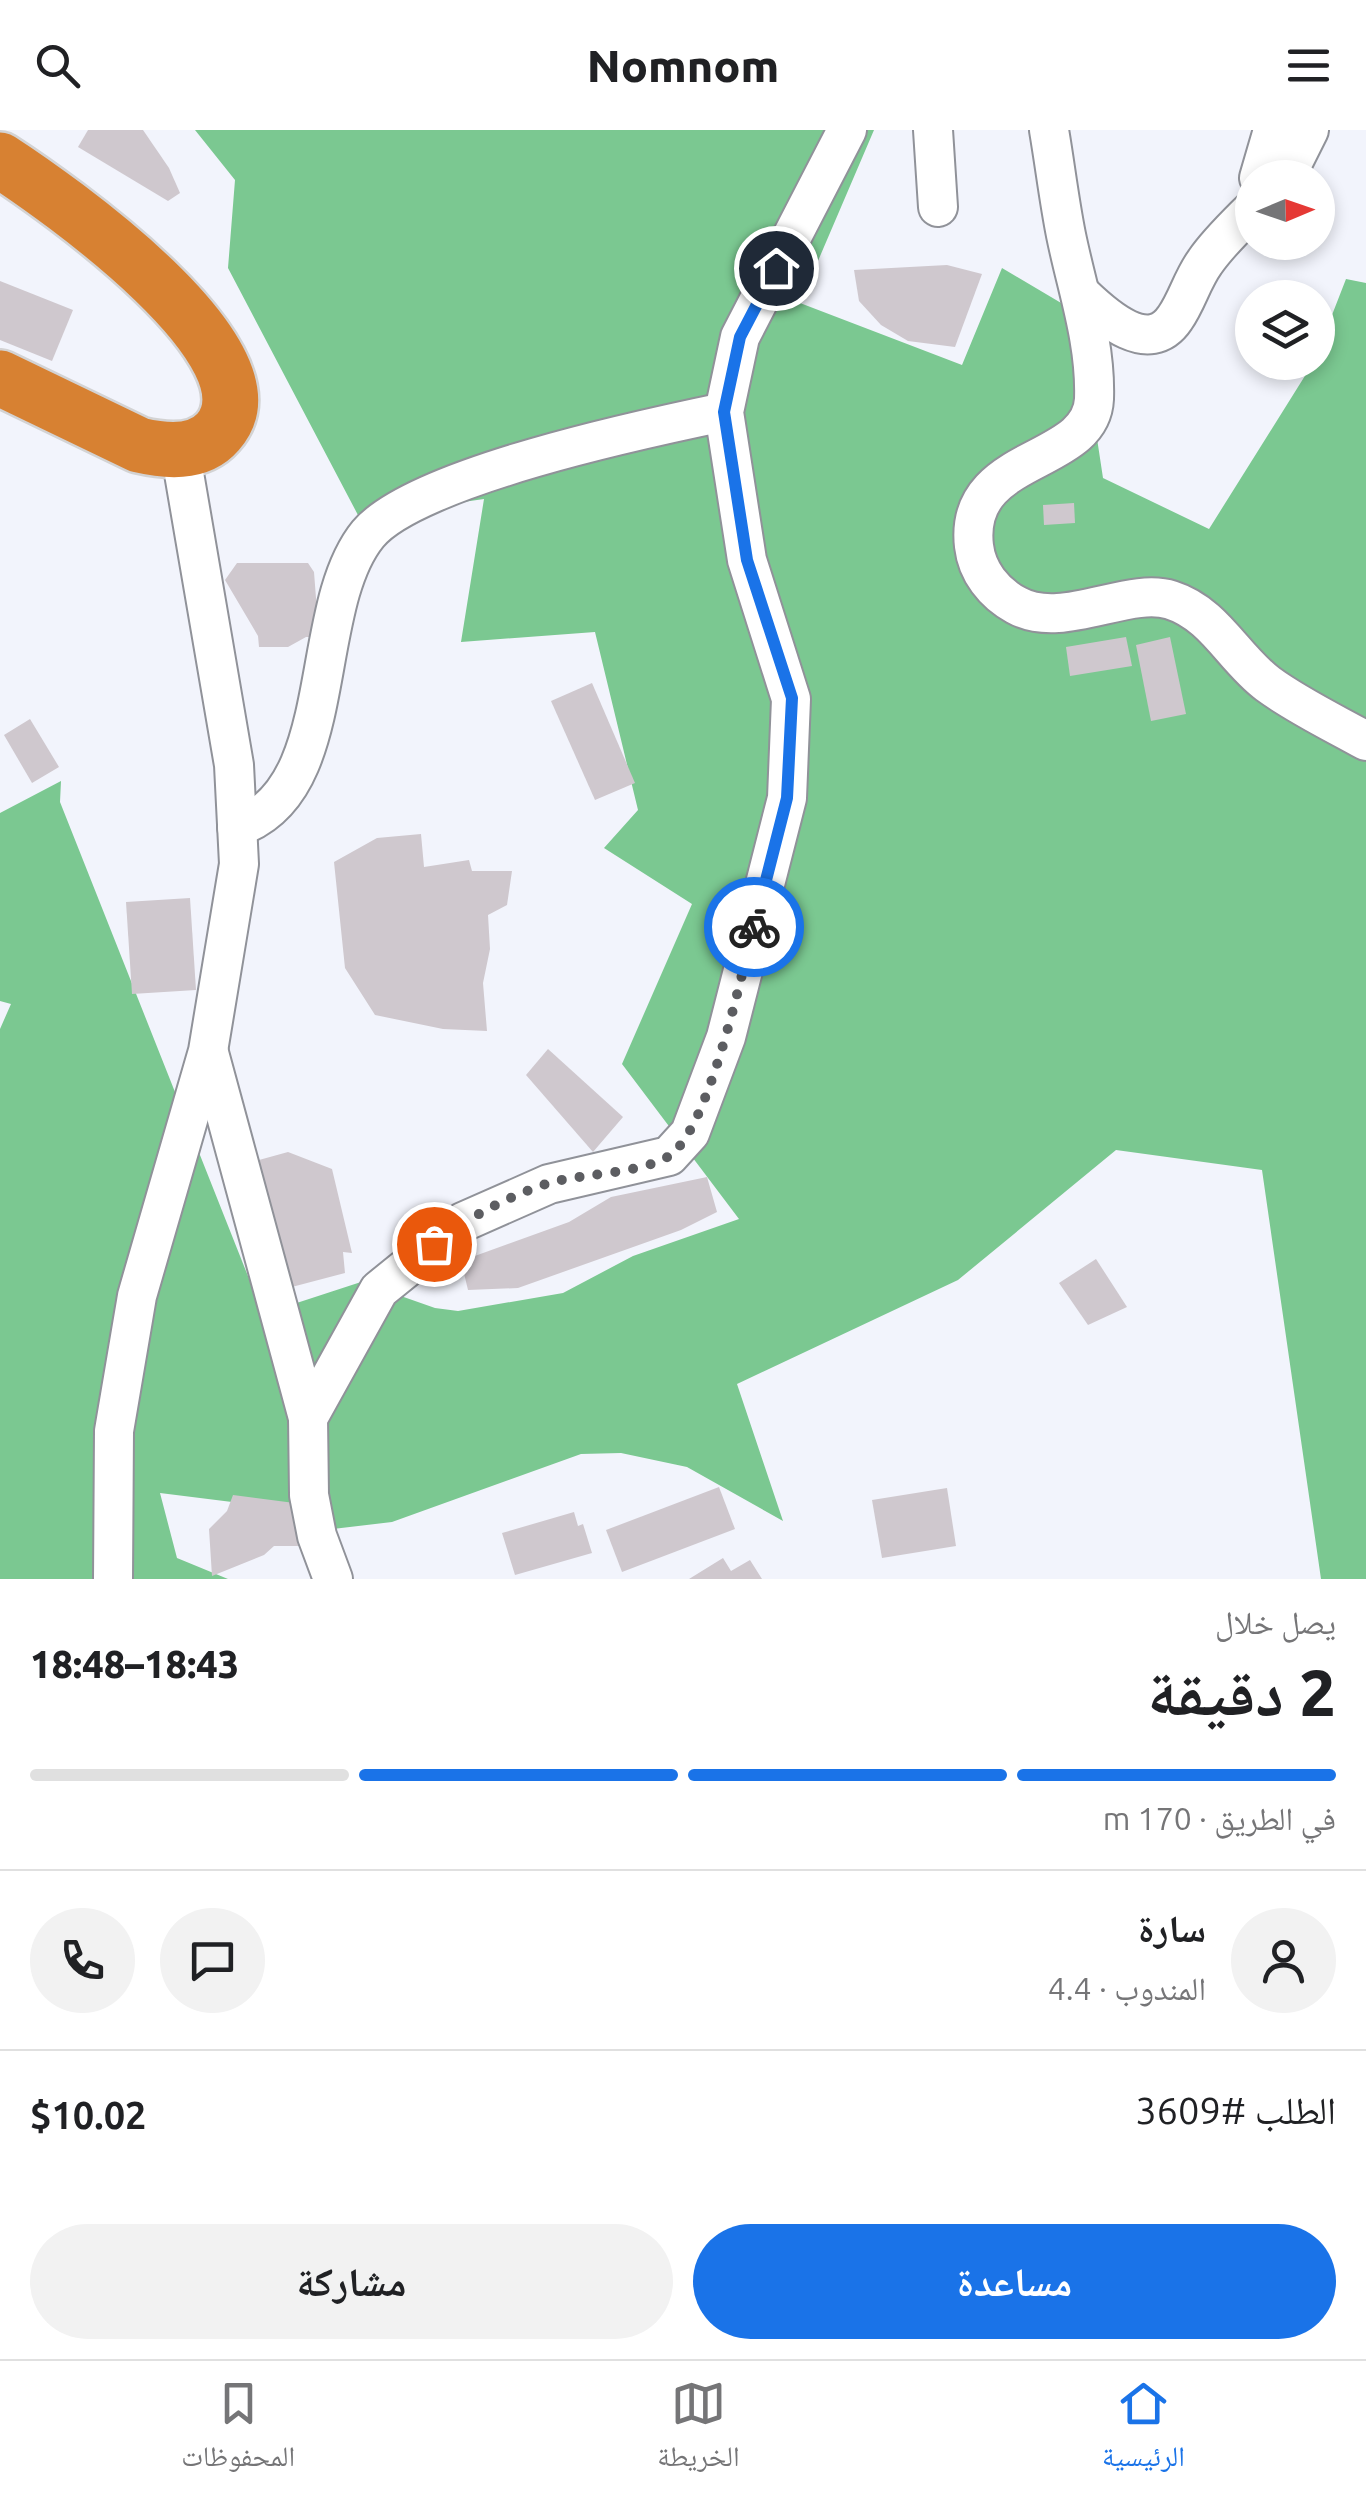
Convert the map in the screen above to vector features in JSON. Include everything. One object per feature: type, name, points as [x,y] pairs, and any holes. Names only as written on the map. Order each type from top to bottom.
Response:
[{"type":"highway","points":[[0,160],[65,202],[154,280],[218,359],[232,394],[229,414],[212,438],[180,450],[139,445],[0,378]]},
{"type":"street","points":[[308,1418],[378,1290],[462,1222],[549,1184],[670,1156],[690,1133],[726,1037],[787,798],[792,698],[747,560],[724,412],[740,337],[847,130]]},
{"type":"street","points":[[933,130],[938,208]]},
{"type":"street","points":[[1049,130],[1066,237],[1084,296],[1094,403],[1078,431],[992,484],[972,534],[975,557],[990,585],[1020,608],[1114,606],[1145,595],[1177,602],[1208,622],[1266,683],[1366,741]]},
{"type":"street","points":[[1264,160],[1272,130]]},
{"type":"street","points":[[1294,160],[1309,130]]},
{"type":"street","points":[[1084,296],[1130,332],[1144,335],[1161,331],[1177,316],[1203,264],[1235,223]]},
{"type":"street","points":[[237,826],[260,819],[280,803],[301,761],[344,584],[367,534],[397,510],[455,482],[724,412]]},
{"type":"street","points":[[113,1579],[114,1431],[137,1296],[208,1050],[238,864],[234,765],[180,450]]},
{"type":"street","points":[[208,1050],[308,1418],[310,1495],[317,1536],[333,1579]]},
{"type":"green space","points":[[195,130],[874,130],[800,303],[962,365],[1002,268],[1078,313],[1103,478],[1209,529],[1302,380],[1335,380],[1335,307],[1346,279],[1366,283],[1366,1579],[1321,1579],[1262,1170],[1116,1150],[958,1280],[737,1384],[783,1521],[687,1467],[621,1453],[581,1454],[392,1522],[299,1533],[265,1506],[160,1493],[177,1558],[228,1579],[0,1579],[0,1029],[11,1004],[0,1001],[0,813],[61,781],[60,802],[263,1314],[361,1282],[435,1308],[458,1311],[563,1293],[633,1256],[739,1219],[622,1064],[692,904],[604,848],[638,810],[595,632],[461,642],[484,499],[359,517],[228,268],[235,180]]},
{"type":"building","points":[[88,130],[143,130],[169,168],[180,193],[168,201],[78,147]]},
{"type":"building","points":[[947,265],[982,274],[955,347],[908,341],[881,325],[859,301],[854,270]]},
{"type":"building","points":[[0,281],[73,310],[52,361],[0,340]]},
{"type":"building","points":[[1074,503],[1075,523],[1044,525],[1043,505]]},
{"type":"building","points":[[237,563],[308,563],[314,572],[319,637],[306,637],[288,647],[259,647],[258,636],[225,580]]},
{"type":"building","points":[[1126,637],[1132,666],[1070,676],[1066,647]]},
{"type":"building","points":[[1170,637],[1186,714],[1151,721],[1136,645]]},
{"type":"building","points":[[592,683],[635,783],[595,800],[551,701]]},
{"type":"building","points":[[30,719],[59,767],[32,783],[4,735]]},
{"type":"building","points":[[421,834],[424,867],[469,860],[472,871],[512,871],[507,905],[488,915],[490,949],[483,983],[487,1031],[443,1029],[375,1015],[345,968],[334,862],[377,838]]},
{"type":"building","points":[[190,898],[196,990],[132,994],[126,902]]},
{"type":"building","points":[[548,1049],[623,1117],[593,1152],[526,1075]]},
{"type":"building","points":[[288,1152],[332,1169],[352,1253],[343,1252],[345,1273],[288,1288],[260,1203],[259,1160]]},
{"type":"building","points":[[707,1177],[717,1212],[681,1230],[518,1288],[468,1290],[461,1261],[569,1222],[611,1197]]},
{"type":"building","points":[[1096,1259],[1127,1307],[1088,1325],[1059,1283]]},
{"type":"building","points":[[719,1487],[735,1529],[622,1572],[606,1530]]},
{"type":"building","points":[[947,1488],[956,1546],[882,1558],[872,1500]]},
{"type":"building","points":[[233,1495],[302,1504],[300,1546],[274,1546],[264,1555],[212,1576],[209,1529],[227,1511]]},
{"type":"building","points":[[574,1512],[578,1526],[583,1524],[592,1553],[515,1575],[502,1533]]},
{"type":"building","points":[[723,1558],[731,1571],[750,1560],[762,1579],[689,1579]]},
{"type":"way so far","points":[[434,1244],[462,1222],[549,1184],[670,1156],[690,1133],[726,1037],[754,927]]},
{"type":"route","points":[[754,927],[787,798],[792,698],[747,560],[724,412],[740,337],[776,268]]}]
